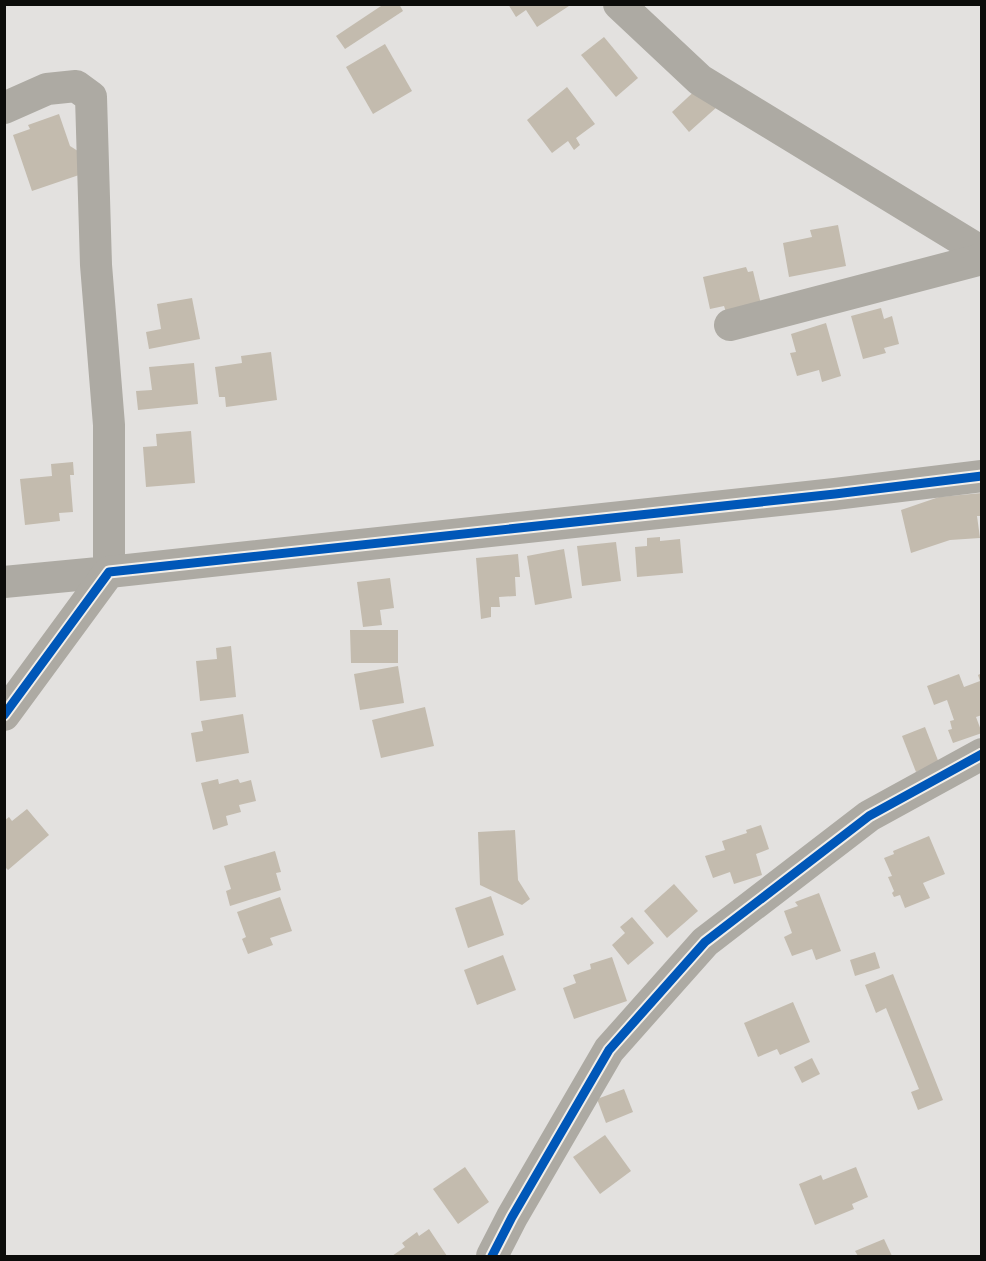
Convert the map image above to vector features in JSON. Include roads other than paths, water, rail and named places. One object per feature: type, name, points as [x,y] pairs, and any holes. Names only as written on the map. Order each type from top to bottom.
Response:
[{"type":"street","points":[[619,4],[700,80],[981,252]]},
{"type":"street","points":[[4,108],[47,89],[76,86],[91,97],[96,265],[109,425],[109,572],[4,715]]},
{"type":"street","points":[[730,325],[981,259]]},
{"type":"street","points":[[4,582],[835,494],[981,476]]},
{"type":"street","points":[[492,1257],[512,1216],[609,1050],[705,942],[869,816],[981,754]]}]
